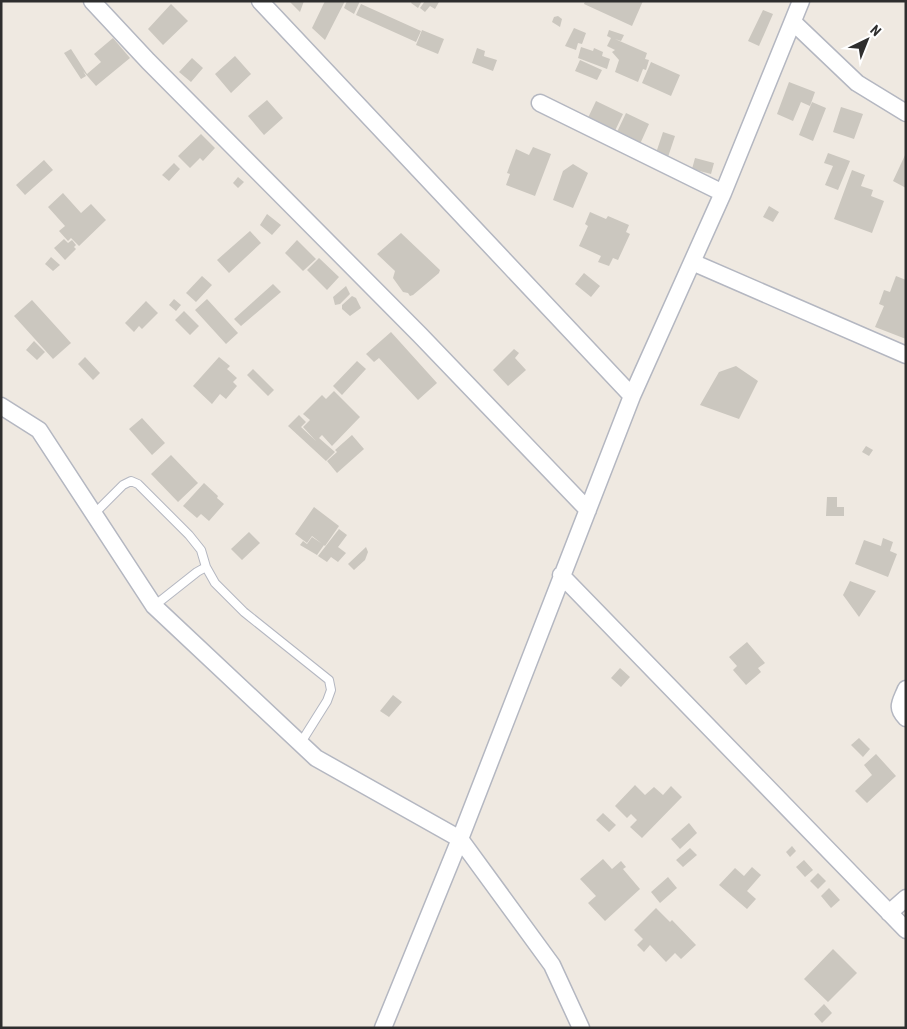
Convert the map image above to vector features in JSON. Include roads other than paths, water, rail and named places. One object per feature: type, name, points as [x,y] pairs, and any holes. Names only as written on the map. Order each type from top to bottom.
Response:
[{"type":"street","points":[[92,1],[148,61],[420,335],[588,510]]},
{"type":"street","points":[[260,1],[632,396]]},
{"type":"street","points":[[383,1028],[460,839],[632,396],[723,193],[801,1]]},
{"type":"street","points":[[793,22],[857,83],[906,113]]},
{"type":"street","points":[[540,103],[723,193]]},
{"type":"street","points":[[692,262],[906,355]]},
{"type":"street","points":[[1,406],[39,430],[154,606],[300,744],[316,758],[460,839],[552,965],[581,1028]]},
{"type":"street","points":[[561,575],[906,930]]},
{"type":"street","points":[[906,689],[899,706],[900,712],[906,718]]},
{"type":"street","points":[[889,913],[906,898]]},
{"type":"lane","points":[[94,514],[123,485],[131,481],[138,484],[190,535],[201,550],[206,567],[215,583],[244,612],[329,680],[331,690],[327,701],[300,744]]},
{"type":"lane","points":[[154,606],[206,567]]}]
